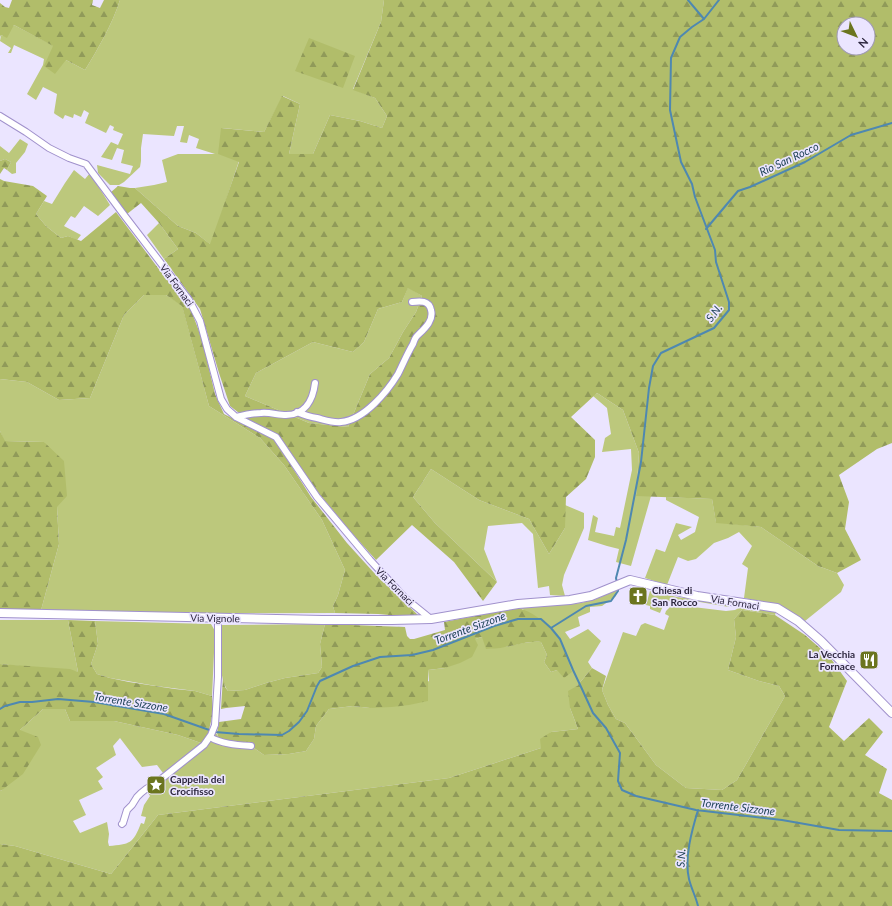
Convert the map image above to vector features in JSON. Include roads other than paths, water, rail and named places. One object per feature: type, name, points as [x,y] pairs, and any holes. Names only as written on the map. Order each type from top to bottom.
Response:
[{"type":"street","name":"Via Fornaci","points":[[0,116],[48,148],[86,164],[189,300],[200,321],[221,399],[227,409],[236,417],[276,437],[318,497],[370,560],[405,598],[431,619],[518,604],[570,600],[591,596],[630,580],[697,596],[777,608],[798,621],[821,641],[892,713]]},
{"type":"street","points":[[297,412],[304,416],[334,423],[355,418],[374,404],[399,372],[417,337],[430,322],[432,312],[428,304],[423,301],[412,302]]},
{"type":"street","points":[[236,417],[261,413],[288,415],[302,411],[309,403],[314,393],[315,383]]},
{"type":"street","name":"Via Vignole","points":[[0,613],[218,618],[384,620],[431,619]]},
{"type":"street","points":[[122,824],[127,810],[141,793],[175,768],[204,744],[211,736],[215,724],[218,677],[218,618]]},
{"type":"street","points":[[211,736],[216,741],[251,746]]},
{"type":"waterway","name":"S.N.","points":[[688,0],[704,19]]},
{"type":"waterway","name":"S.N.","points":[[617,583],[616,578],[626,540],[641,462],[649,388],[653,366],[661,353],[714,328],[729,310],[729,302],[716,262],[715,250],[695,197],[692,184],[681,162],[670,110],[671,58],[680,37],[704,19],[719,0]]},
{"type":"waterway","name":"Rio San Rocco","points":[[706,229],[738,191],[805,162],[851,135],[892,123]]},
{"type":"waterway","name":"S.N.","points":[[551,628],[586,606],[611,601],[618,591],[618,588]]},
{"type":"waterway","name":"Torrente Sizzone","points":[[0,709],[20,702],[58,699],[94,702],[164,714],[215,732],[282,735],[299,722],[307,711],[320,681],[353,666],[380,657],[412,655],[433,650],[494,626],[518,619],[541,619],[560,639],[593,713],[606,728],[620,753],[618,781],[622,790],[636,796],[696,810],[782,820],[839,830],[892,831]]},
{"type":"waterway","name":"S.N.","points":[[698,810],[691,835],[687,862],[689,879],[698,906]]},
{"type":"place","name":"Chiesa di San Rocco","points":[[638,596]]},
{"type":"place","name":"La Vecchia Fornace","points":[[869,660]]},
{"type":"place","name":"Cappella del Crocifisso","points":[[156,785]]}]
